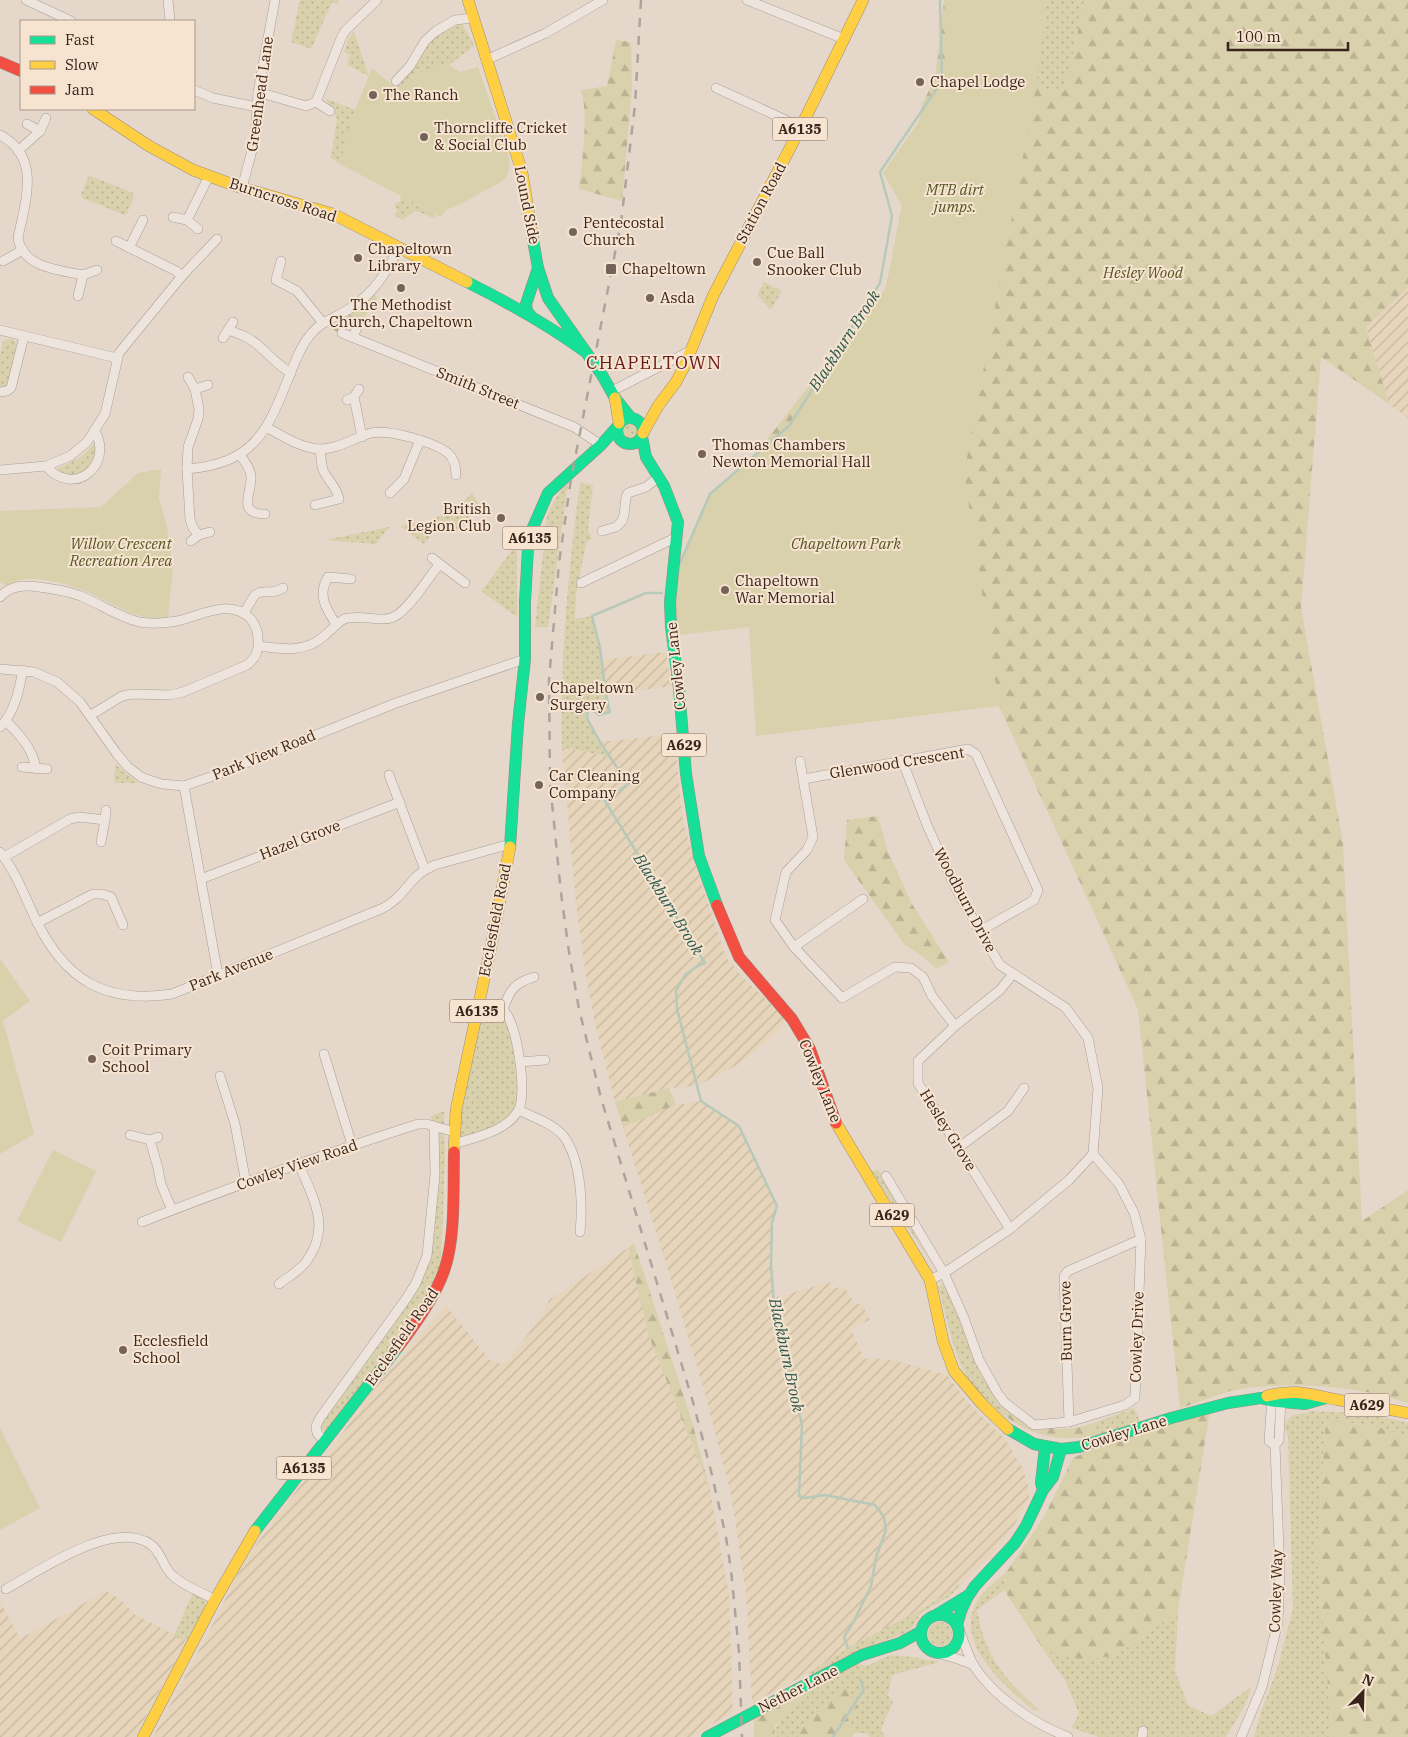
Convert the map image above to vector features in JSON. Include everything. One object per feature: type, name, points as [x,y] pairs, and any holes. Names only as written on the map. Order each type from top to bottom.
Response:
[{"type":"main road","name":"Lound Side","points":[[468,0],[522,172],[538,268],[549,300],[595,365],[613,395],[633,418]]},
{"type":"main road","name":"Station Road","points":[[643,435],[658,406],[676,382],[716,288],[802,127],[864,0]]},
{"type":"main road","points":[[0,62],[20,71]]},
{"type":"main road","name":"Burncross Road","points":[[94,110],[141,141],[185,165],[242,188],[311,206],[333,214],[532,317]]},
{"type":"main road","name":"Lound Side","points":[[538,268],[526,307],[532,317],[584,351]]},
{"type":"main road","points":[[528,299],[533,295],[541,294],[549,300],[550,309],[546,316],[532,317]]},
{"type":"main road","name":"Burncross Road","points":[[504,301],[514,305],[523,304],[528,299]]},
{"type":"main road","points":[[613,395],[618,425],[617,435],[625,443]]},
{"type":"main road","name":"Station Road","points":[[633,418],[647,414],[658,406]]},
{"type":"main road","points":[[601,445],[636,443],[643,435],[642,425],[633,418]]},
{"type":"main road","name":"A6135","points":[[618,425],[625,419],[633,418]]},
{"type":"main road","name":"Ecclesfield Road","points":[[215,1600],[251,1536],[407,1335],[438,1286],[445,1269],[451,1235],[456,1110],[510,844],[518,724],[525,659],[524,602],[528,548],[532,530],[548,493],[601,445],[618,425]]},
{"type":"main road","name":"Cowley Lane","points":[[643,435],[646,457]]},
{"type":"main road","name":"Cowley Lane","points":[[625,443],[646,457],[659,477],[678,522],[670,602],[671,627],[679,688],[686,774],[699,856],[729,936],[740,957],[792,1019],[810,1049],[833,1119],[930,1280],[943,1342],[954,1371],[982,1404],[1006,1428],[1045,1448],[1079,1448],[1170,1418],[1228,1403],[1273,1397],[1305,1404],[1326,1398],[1408,1413]]},
{"type":"main road","points":[[1043,1490],[1041,1483],[1045,1448]]},
{"type":"main road","points":[[967,1596],[958,1616],[957,1643],[954,1648],[949,1651],[934,1652],[923,1644],[920,1632],[925,1621],[967,1596],[1022,1532],[1043,1490],[1051,1480],[1061,1449]]},
{"type":"main road","name":"A6135","points":[[143,1737],[215,1600]]},
{"type":"main road","points":[[936,1615],[948,1616],[958,1628]]},
{"type":"main road","name":"Nether Lane","points":[[707,1737],[862,1655],[891,1646],[920,1632]]},
{"type":"main road","name":"Nether Lane","points":[[891,1646],[934,1652]]},
{"type":"street","points":[[26,0],[69,20]]},
{"type":"street","points":[[168,0],[170,20]]},
{"type":"street","name":"Greenhead Lane","points":[[242,188],[252,155],[258,92],[275,0]]},
{"type":"street","points":[[258,92],[306,106],[316,102],[342,36],[377,0]]},
{"type":"street","points":[[486,60],[546,33],[604,0]]},
{"type":"street","points":[[747,0],[844,39]]},
{"type":"street","points":[[396,81],[410,66],[425,41],[436,32],[455,20],[473,18]]},
{"type":"street","points":[[716,88],[802,127]]},
{"type":"street","points":[[195,90],[214,98],[257,107]]},
{"type":"street","points":[[316,102],[330,111]]},
{"type":"street","points":[[18,151],[40,131],[46,118]]},
{"type":"street","points":[[27,124],[40,131]]},
{"type":"street","points":[[0,135],[11,142],[28,171],[28,188],[18,238],[19,244],[28,258],[36,263],[83,275],[97,270]]},
{"type":"street","points":[[187,220],[209,176]]},
{"type":"street","points":[[174,217],[187,220],[198,229]]},
{"type":"street","points":[[129,248],[143,220]]},
{"type":"street","points":[[0,470],[46,466],[80,450],[105,414],[117,358],[126,344],[182,276],[217,239]]},
{"type":"street","points":[[116,242],[176,271],[182,276]]},
{"type":"street","points":[[187,469],[215,465],[240,455],[254,444],[266,427],[305,340],[323,323],[352,308],[365,298],[378,285],[399,248]]},
{"type":"street","points":[[3,261],[23,250]]},
{"type":"street","points":[[281,261],[276,280],[297,291],[323,323]]},
{"type":"street","points":[[78,296],[83,275]]},
{"type":"street","points":[[353,337],[359,323]]},
{"type":"street","points":[[223,338],[231,326],[260,347],[279,365],[291,372]]},
{"type":"street","points":[[0,332],[117,358]]},
{"type":"street","name":"Smith Street","points":[[342,333],[574,427],[601,445]]},
{"type":"street","points":[[0,392],[8,391],[13,383],[24,336]]},
{"type":"street","points":[[613,395],[655,369],[690,351]]},
{"type":"street","points":[[188,377],[195,389],[199,409],[198,419],[188,447],[187,469],[190,519],[193,528],[199,535]]},
{"type":"street","points":[[195,389],[208,385]]},
{"type":"street","points":[[354,396],[362,436]]},
{"type":"street","points":[[266,427],[296,442],[320,449],[339,446],[372,433],[392,432],[436,446],[449,454],[453,461],[456,475]]},
{"type":"street","points":[[46,466],[52,474],[60,478],[80,479],[96,466],[101,449],[100,440],[95,431]]},
{"type":"street","points":[[390,493],[404,479],[420,440]]},
{"type":"street","points":[[315,505],[339,499],[338,493],[322,468],[320,449]]},
{"type":"street","points":[[240,455],[247,464],[251,477],[246,499],[247,506],[252,512],[265,514]]},
{"type":"street","points":[[602,531],[616,527],[622,522],[628,493],[646,487],[659,477]]},
{"type":"street","points":[[192,542],[199,535],[210,532]]},
{"type":"street","points":[[581,583],[677,537]]},
{"type":"street","points":[[432,558],[465,583]]},
{"type":"street","points":[[259,646],[284,649],[306,647],[324,636],[336,624],[350,617],[391,619],[397,616],[412,600],[440,564]]},
{"type":"street","points":[[336,624],[325,607],[322,589],[328,577],[351,579]]},
{"type":"street","points":[[0,597],[8,590],[17,587],[57,589],[83,597],[116,613],[142,622],[176,621],[207,611],[220,609],[238,610],[244,613],[256,627],[259,646],[254,660],[247,665],[199,686],[170,695],[128,695],[113,701],[91,715]]},
{"type":"street","points":[[244,613],[258,594],[262,592],[277,592],[283,588]]},
{"type":"street","name":"Park View Road","points":[[184,786],[219,774],[396,703],[525,659]]},
{"type":"street","points":[[0,669],[34,672],[57,682],[71,692],[91,715],[127,766],[141,777],[162,784],[184,786],[218,975]]},
{"type":"street","points":[[23,670],[15,702],[3,724],[28,746],[33,754],[36,769]]},
{"type":"street","name":"Glenwood Crescent","points":[[804,779],[968,749],[976,754],[1038,890],[1034,900],[980,931]]},
{"type":"street","name":"Woodburn Drive","points":[[902,760],[927,825],[955,887],[1000,965],[1066,1008],[1088,1038],[1098,1088],[1092,1154]]},
{"type":"street","points":[[800,761],[813,837],[807,850],[786,872],[775,920],[794,947],[842,998],[895,967],[911,968],[923,978],[932,996],[956,1026]]},
{"type":"street","points":[[22,767],[47,769]]},
{"type":"street","points":[[389,775],[426,870]]},
{"type":"street","name":"Hazel Grove","points":[[201,879],[400,802]]},
{"type":"street","points":[[101,842],[106,810]]},
{"type":"street","points":[[2,854],[70,819],[79,817],[105,820]]},
{"type":"street","name":"Park Avenue","points":[[2,854],[37,923],[57,956],[72,971],[92,985],[121,995],[146,997],[172,994],[390,905],[418,874],[435,865],[510,844]]},
{"type":"street","points":[[37,923],[93,894],[102,894],[111,897],[123,925]]},
{"type":"street","points":[[794,947],[864,899]]},
{"type":"street","name":"Hesley Grove","points":[[1010,1230],[918,1083],[918,1061],[956,1026],[1000,990],[1012,974]]},
{"type":"street","points":[[503,1010],[510,991],[522,981],[534,977]]},
{"type":"street","points":[[454,1138],[482,1135],[506,1124],[519,1110],[523,1092],[520,1062],[511,1020],[503,1010],[478,1004]]},
{"type":"street","points":[[324,1054],[352,1145]]},
{"type":"street","points":[[520,1062],[547,1060]]},
{"type":"street","points":[[220,1076],[235,1124],[246,1183]]},
{"type":"street","points":[[958,1148],[1008,1111],[1024,1088]]},
{"type":"street","points":[[519,1110],[552,1126],[564,1137],[574,1158],[580,1188],[580,1232]]},
{"type":"street","name":"Cowley View Road","points":[[142,1222],[352,1145],[418,1124],[434,1126],[454,1138]]},
{"type":"street","name":"Ecclesfield Road","points":[[324,1441],[316,1433],[316,1426],[320,1418],[406,1299],[416,1283],[427,1256],[435,1175],[434,1126]]},
{"type":"street","points":[[130,1135],[154,1138],[161,1184],[172,1210]]},
{"type":"street","points":[[930,1280],[1010,1230],[1069,1180],[1092,1154]]},
{"type":"street","name":"Cowley Drive","points":[[886,1176],[944,1273],[979,1360],[1004,1402],[1034,1425],[1069,1422],[1125,1405],[1134,1398],[1141,1239],[1134,1214],[1119,1184],[1092,1154]]},
{"type":"street","points":[[279,1284],[306,1261],[319,1236],[320,1223],[317,1210],[299,1164]]},
{"type":"street","name":"Burn Grove","points":[[1069,1422],[1064,1276],[1068,1271],[1141,1239]]},
{"type":"street","name":"Cowley Way","points":[[1243,1735],[1262,1687],[1278,1622],[1280,1575],[1275,1445],[1279,1440],[1273,1397]]},
{"type":"street","points":[[6,1589],[74,1552],[102,1540],[132,1537],[143,1540],[158,1550],[171,1574],[215,1600]]},
{"type":"street","points":[[958,1628],[974,1665],[1007,1702],[1033,1720],[1068,1737]]},
{"type":"street","points":[[934,1652],[958,1658],[974,1665]]},
{"type":"shaded area","points":[[1407,287],[1408,418],[1389,404],[1366,327]]},
{"type":"shaded area","points":[[666,652],[671,686],[606,695],[602,660]]},
{"type":"shaded area","points":[[674,734],[683,822],[726,957],[743,978],[786,1018],[777,1033],[737,1065],[697,1086],[669,1088],[615,1102],[596,1028],[585,970],[576,904],[562,747],[610,757],[600,742]]},
{"type":"shaded area","points":[[701,1101],[739,1126],[777,1206],[772,1222],[771,1266],[774,1298],[830,1282],[832,1289],[844,1286],[855,1305],[861,1303],[870,1320],[851,1328],[864,1359],[873,1358],[896,1361],[947,1375],[966,1401],[1004,1438],[1022,1467],[1028,1484],[1029,1498],[1011,1531],[990,1557],[963,1582],[926,1607],[848,1648],[813,1671],[752,1703],[746,1593],[731,1494],[704,1390],[623,1127],[676,1105]]},
{"type":"shaded area","points":[[628,1248],[648,1334],[710,1490],[729,1595],[733,1713],[692,1737],[153,1737],[241,1568],[255,1546],[317,1463],[320,1467],[370,1393],[446,1306],[490,1360],[501,1364],[506,1363],[541,1317],[549,1300]]},
{"type":"shaded area","points":[[106,1591],[120,1599],[134,1614],[186,1641],[135,1737],[0,1737],[0,1601],[20,1639]]},
{"type":"green space","points":[[300,0],[338,0],[339,4],[332,2],[311,49],[291,42]]},
{"type":"green space","name":"Hesley Wood","points":[[944,0],[1047,0],[1036,87],[1064,92],[1085,0],[1408,0],[1408,287],[1366,327],[1389,404],[1321,357],[1301,608],[1343,843],[1362,1221],[1408,1190],[1408,1403],[1357,1390],[1287,1385],[1236,1390],[1180,1408],[1138,1009],[999,706],[964,474],[706,517],[886,288],[922,104],[935,79]]},
{"type":"green space","name":"Chapeltown Park","points":[[947,0],[1047,0],[1036,87],[964,474],[999,706],[756,736],[749,627],[679,635],[675,604],[680,563],[710,494],[789,426],[886,288],[902,206],[883,173],[946,83]]},
{"type":"green space","points":[[1047,0],[1085,0],[1064,92],[1036,87]]},
{"type":"green space","points":[[462,24],[474,46],[449,65],[426,70],[396,88],[430,43],[446,28]]},
{"type":"green space","points":[[354,32],[369,76],[347,65],[350,55],[344,52],[349,37]]},
{"type":"green space","points":[[616,40],[631,42],[632,90],[622,201],[579,189],[585,126],[581,90],[607,86]]},
{"type":"green space","name":"Thorncliffe Cricket & Social Club","points":[[449,65],[460,72],[478,67],[508,153],[509,167],[508,174],[504,180],[459,205],[446,210],[441,217],[340,164],[351,119],[372,68],[396,88],[426,70]]},
{"type":"green space","points":[[325,98],[355,110],[340,164],[331,158],[337,119],[334,111],[335,108],[329,105]]},
{"type":"green space","points":[[91,176],[133,193],[134,197],[127,213],[124,215],[83,199],[81,195],[88,177]]},
{"type":"green space","points":[[401,196],[436,215],[434,218],[414,211],[403,220],[394,215],[398,210],[395,206],[396,203],[400,202]]},
{"type":"green space","points":[[764,282],[782,291],[771,310],[758,296]]},
{"type":"green space","points":[[373,294],[377,298],[362,321],[357,319],[354,325],[339,333],[330,328],[362,306]]},
{"type":"green space","points":[[10,338],[18,345],[7,387],[0,388],[0,355],[3,342]]},
{"type":"green space","points":[[627,423],[633,423],[638,428],[636,437],[627,439],[622,434],[622,428]]},
{"type":"green space","points":[[97,442],[94,460],[85,471],[79,474],[63,474],[53,471],[79,458]]},
{"type":"green space","name":"Willow Crescent Recreation Area","points":[[161,469],[159,498],[167,527],[173,568],[168,617],[148,617],[128,612],[85,591],[57,582],[28,579],[18,580],[6,586],[0,582],[0,511],[101,507],[138,473]]},
{"type":"green space","points":[[568,483],[548,627],[535,627],[547,517],[556,498]]},
{"type":"green space","points":[[580,483],[593,485],[588,530],[592,539],[586,543],[576,595],[575,619],[592,616],[600,648],[610,712],[599,715],[589,708],[587,718],[611,757],[562,747],[562,681],[566,615]]},
{"type":"green space","points":[[472,493],[482,509],[469,517],[456,532],[442,521],[424,544],[400,526],[434,520],[445,511],[453,512]]},
{"type":"green space","points":[[389,527],[376,544],[325,540]]},
{"type":"green space","points":[[517,544],[517,617],[481,591]]},
{"type":"green space","points":[[115,764],[138,783],[114,783]]},
{"type":"green space","points":[[878,816],[888,852],[912,904],[949,962],[937,969],[904,944],[844,860],[847,820]]},
{"type":"green space","points":[[0,959],[30,1001],[3,1021],[34,1134],[0,1154]]},
{"type":"green space","points":[[479,1007],[500,1012],[506,1019],[514,1044],[518,1076],[518,1102],[510,1116],[497,1126],[457,1139]]},
{"type":"green space","points":[[669,1088],[676,1105],[623,1127],[615,1102]]},
{"type":"green space","points":[[444,1111],[445,1160],[441,1266],[422,1306],[325,1432],[321,1428],[322,1420],[420,1282],[438,1174],[431,1116]]},
{"type":"green space","points":[[53,1150],[96,1171],[61,1242],[17,1221]]},
{"type":"green space","points":[[878,1169],[929,1260],[872,1172]]},
{"type":"green space","points":[[634,1243],[693,1425],[710,1490],[648,1334],[628,1248]]},
{"type":"green space","points":[[948,1281],[965,1334],[980,1372],[1004,1402],[997,1410],[975,1388],[956,1352],[938,1287]]},
{"type":"green space","points":[[1004,1402],[1027,1417],[1056,1429],[1079,1427],[1094,1423],[1099,1435],[1070,1438],[1045,1435],[1033,1431],[1009,1419],[997,1410]]},
{"type":"green space","points":[[1134,1408],[1140,1421],[1099,1435],[1094,1423]]},
{"type":"green space","points":[[1210,1410],[1178,1611],[1115,1656],[1079,1659],[1045,1652],[1004,1590],[1007,1571],[1044,1517],[1073,1458],[1110,1440]]},
{"type":"green space","points":[[1309,1411],[1384,1417],[1408,1423],[1408,1437],[1378,1427],[1326,1419],[1317,1551],[1332,1737],[1254,1737],[1277,1669],[1293,1609],[1288,1436],[1285,1425],[1289,1418],[1298,1414],[1308,1413]]},
{"type":"green space","points":[[1326,1419],[1378,1427],[1408,1437],[1408,1737],[1332,1737],[1317,1551]]},
{"type":"green space","points":[[0,1428],[40,1508],[0,1530]]},
{"type":"green space","points":[[1007,1571],[1004,1590],[977,1610],[985,1642],[998,1666],[1015,1687],[1039,1710],[1033,1710],[995,1674],[984,1660],[971,1630],[972,1614],[979,1598]]},
{"type":"green space","points":[[963,1582],[950,1596],[921,1613],[912,1628],[905,1633],[844,1657],[816,1675],[807,1674],[848,1648],[926,1607]]},
{"type":"green space","points":[[193,1592],[204,1599],[205,1607],[186,1641],[174,1636]]},
{"type":"green space","points":[[1178,1611],[1175,1671],[1188,1705],[1211,1716],[1252,1686],[1245,1705],[1226,1737],[1099,1737],[1071,1728],[1079,1714],[1065,1680],[1045,1652],[1079,1659],[1115,1656]]},
{"type":"green space","points":[[940,1622],[949,1625],[952,1634],[949,1643],[940,1646],[931,1643],[928,1634],[931,1625]]},
{"type":"green space","points":[[891,1655],[940,1662],[892,1675],[888,1695],[893,1702],[881,1730],[885,1737],[870,1737],[866,1733],[854,1733],[846,1725],[804,1724],[798,1737],[774,1737],[778,1724],[785,1712],[806,1692],[857,1663],[866,1666]]},
{"type":"green space","points":[[846,1686],[858,1706],[846,1725],[854,1733],[852,1737],[798,1737],[812,1714]]},
{"type":"green space","points":[[800,1696],[775,1726],[774,1737],[754,1737],[754,1719]]},
{"type":"waterway","name":"Blackburn Brook","points":[[680,563],[710,494],[789,426],[880,283],[892,216],[880,172],[942,81],[940,0]]},
{"type":"waterway","name":"Blackburn Brook","points":[[662,593],[646,593],[592,616],[600,648],[610,712],[599,715],[588,707],[587,718],[600,742],[628,784],[605,801],[705,963],[685,975],[676,991],[677,1009],[701,1101],[739,1126],[777,1206],[772,1222],[771,1266],[775,1315],[802,1425],[799,1496],[805,1498],[825,1495],[875,1505],[884,1517],[886,1530],[876,1557],[871,1586],[844,1637],[848,1648]]},
{"type":"waterway","points":[[833,1737],[864,1689],[860,1679]]},
{"type":"railway","points":[[641,0],[635,105],[621,222],[571,479],[559,563],[549,680],[550,783],[561,893],[579,1009],[601,1098],[693,1402],[726,1537],[739,1652],[742,1737]]},
{"type":"traffic: fast","points":[[533,240],[538,268],[548,298],[602,375],[615,398],[631,418]]},
{"type":"traffic: fast","points":[[531,316],[527,311],[526,304],[538,268]]},
{"type":"traffic: fast","points":[[467,282],[527,314],[584,351]]},
{"type":"traffic: fast","points":[[630,418],[639,422],[643,431],[639,440],[630,444],[621,440],[617,431],[621,422],[630,418]]},
{"type":"traffic: fast","points":[[510,847],[518,724],[525,659],[525,602],[528,548],[531,532],[548,493],[601,445],[617,427]]},
{"type":"traffic: fast","points":[[642,437],[646,457],[664,486],[678,522],[670,602],[671,627],[679,688],[686,774],[699,856],[717,905]]},
{"type":"traffic: fast","points":[[255,1531],[398,1347]]},
{"type":"traffic: fast","points":[[1008,1429],[1034,1444],[1061,1449],[1079,1447],[1171,1418],[1228,1403],[1261,1398],[1305,1404],[1326,1398]]},
{"type":"traffic: fast","points":[[1043,1490],[1041,1483],[1045,1447]]},
{"type":"traffic: fast","points":[[957,1625],[961,1611],[975,1586],[1015,1543],[1026,1526],[1043,1490],[1053,1477],[1061,1449]]},
{"type":"traffic: fast","points":[[936,1615],[967,1596]]},
{"type":"traffic: fast","points":[[940,1615],[954,1620],[959,1634],[954,1648],[940,1653],[926,1648],[921,1634],[926,1620],[940,1615]]},
{"type":"traffic: fast","points":[[707,1737],[862,1655],[900,1643],[920,1632]]},
{"type":"traffic: slow","points":[[468,0],[522,172],[533,240]]},
{"type":"traffic: slow","points":[[643,433],[685,365],[713,296],[801,127],[863,0]]},
{"type":"traffic: slow","points":[[95,110],[149,146],[193,170],[239,187],[333,214],[467,282]]},
{"type":"traffic: slow","points":[[615,398],[619,423]]},
{"type":"traffic: slow","points":[[454,1152],[456,1110],[491,947],[510,847]]},
{"type":"traffic: slow","points":[[836,1123],[930,1280],[943,1341],[954,1371],[982,1404],[1008,1429]]},
{"type":"traffic: slow","points":[[1267,1396],[1295,1392],[1408,1413]]},
{"type":"traffic: slow","points":[[143,1737],[215,1600],[255,1531]]},
{"type":"traffic: jam","points":[[0,62],[20,71]]},
{"type":"traffic: jam","points":[[717,905],[739,957],[792,1019],[810,1049],[836,1123]]},
{"type":"traffic: jam","points":[[398,1347],[430,1301],[440,1281],[448,1258],[453,1212],[454,1152]]},
{"type":"place","name":"Chapel Lodge","points":[[920,82]]},
{"type":"place","name":"The Ranch","points":[[373,95]]},
{"type":"place","name":"Thorncliffe Cricket & Social Club","points":[[424,137]]},
{"type":"place","name":"Pentecostal Church","points":[[573,232]]},
{"type":"place","name":"Chapeltown Library","points":[[358,258]]},
{"type":"place","name":"Cue Ball Snooker Club","points":[[757,262]]},
{"type":"place","name":"Chapeltown","points":[[611,269]]},
{"type":"place","name":"The Methodist Church, Chapeltown","points":[[401,288]]},
{"type":"place","name":"Asda","points":[[650,298]]},
{"type":"place","name":"Thomas Chambers Newton Memorial Hall","points":[[702,454]]},
{"type":"place","name":"British Legion Club","points":[[501,518]]},
{"type":"place","name":"Chapeltown War Memorial","points":[[725,590]]},
{"type":"place","name":"Chapeltown Surgery","points":[[540,697]]},
{"type":"place","name":"Car Cleaning Company","points":[[539,785]]},
{"type":"place","name":"Coit Primary School","points":[[92,1059]]},
{"type":"place","name":"Ecclesfield School","points":[[123,1350]]},
{"type":"district","name":"CHAPELTOWN","points":[[654,363]]},
{"type":"park label","name":"MTB dirt jumps.","points":[[955,198]]}]
